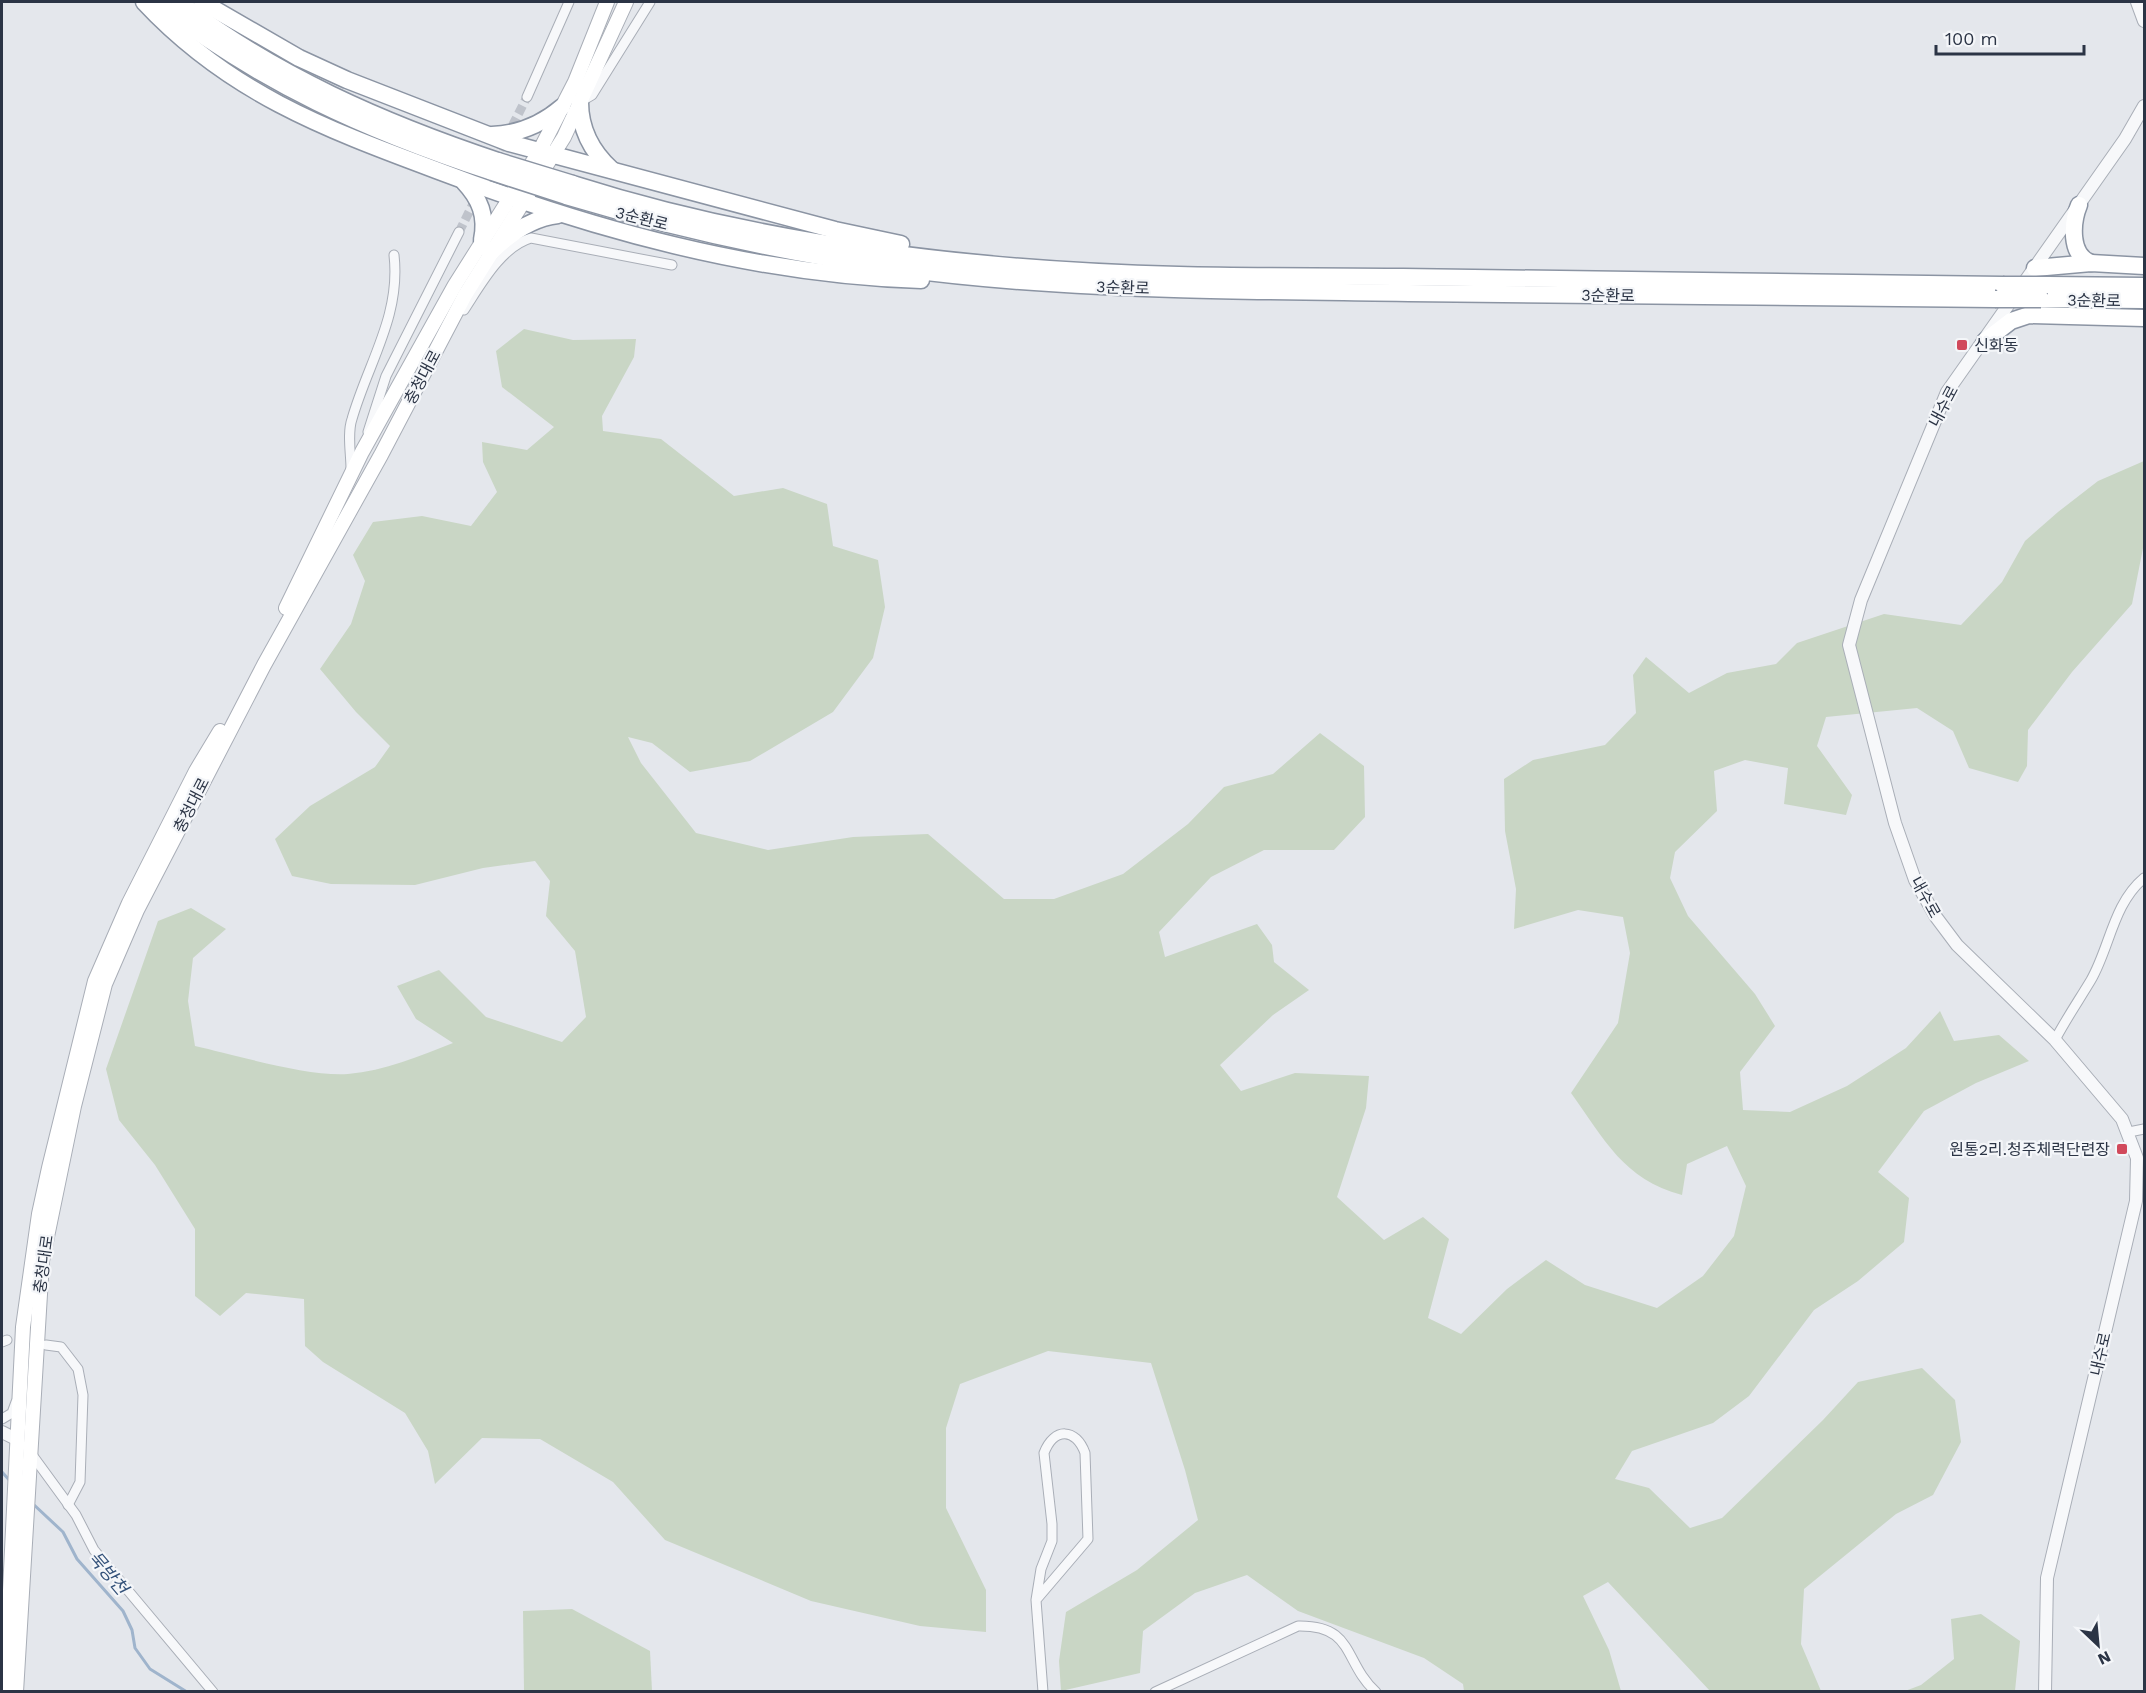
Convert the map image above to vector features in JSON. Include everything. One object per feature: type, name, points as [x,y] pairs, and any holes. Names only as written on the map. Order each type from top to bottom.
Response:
[{"type":"highway","points":[[144,2],[215,65],[283,108],[366,145],[516,200],[565,215],[672,244],[797,270],[885,279],[1078,285]]},
{"type":"highway","name":"3순환로","points":[[157,2],[214,44],[305,99],[362,125],[569,190],[670,225],[816,255],[952,274],[1078,285],[1276,291],[2045,292],[2145,286]]},
{"type":"highway","name":"3순환로","points":[[178,2],[241,45],[323,92],[495,166]]},
{"type":"highway","points":[[202,2],[299,58],[347,80],[509,143],[867,238],[1032,267]]},
{"type":"highway","points":[[580,102],[582,124],[588,139],[596,154],[613,171]]},
{"type":"highway","points":[[487,135],[524,130],[539,124],[562,107]]},
{"type":"highway","points":[[489,190],[509,143]]},
{"type":"highway","points":[[542,208],[552,155]]},
{"type":"highway","points":[[463,181],[478,199],[483,213],[486,246],[529,223],[547,216],[565,215]]},
{"type":"highway","name":"3순환로","points":[[569,190],[789,237],[872,251],[1032,267],[1239,277],[1999,292]]},
{"type":"highway","points":[[2079,205],[2075,217],[2075,240],[2082,257],[2091,262]]},
{"type":"highway","points":[[2029,315],[2026,302],[2030,287],[2043,267],[2091,262],[2145,266]]},
{"type":"highway","name":"3순환로","points":[[2045,292],[2145,300]]},
{"type":"highway","points":[[2015,297],[2020,308],[2029,315]]},
{"type":"highway","points":[[1985,341],[2011,321],[2029,315],[2145,318]]},
{"type":"main road","name":"충청대로","points":[[552,155],[562,107],[607,2]]},
{"type":"main road","name":"충청대로","points":[[16,1692],[30,1473],[18,1440],[23,1327],[39,1214],[95,981],[129,903],[196,771],[259,664],[351,472],[486,246],[516,200],[552,155],[580,102],[626,2]]},
{"type":"main road","name":"충청대로","points":[[5,1692],[16,1495],[24,1455],[42,1261],[74,1106],[105,984],[137,910],[206,776],[435,351],[486,246]]},
{"type":"street","points":[[527,97],[569,2]]},
{"type":"street","points":[[580,102],[592,95],[650,2]]},
{"type":"street","points":[[2138,2],[2145,21]]},
{"type":"street","name":"내수로","points":[[2045,1692],[2044,1612],[2048,1569],[2136,1201],[2139,1170],[2129,1132],[2113,1107],[2055,1040],[1957,945],[1925,898],[1902,846],[1850,654],[1850,634],[1857,611],[1932,423],[1947,392],[2015,297],[2043,267],[2079,205],[2145,106]]},
{"type":"street","points":[[362,452],[386,376],[459,232]]},
{"type":"street","points":[[435,351],[478,288],[499,261],[519,242],[531,238],[552,240],[672,265]]},
{"type":"street","points":[[351,472],[351,421],[396,294],[394,255]]},
{"type":"street","points":[[2055,1040],[2106,950],[2118,912],[2128,895],[2145,878]]},
{"type":"street","points":[[2129,1132],[2145,1129]]},
{"type":"street","points":[[46,1345],[61,1347],[78,1369],[83,1395],[80,1482],[68,1505]]},
{"type":"street","points":[[2,1419],[12,1413],[21,1386]]},
{"type":"street","points":[[2,1432],[18,1440]]},
{"type":"street","points":[[1036,1600],[1088,1539],[1085,1453],[1081,1441],[1070,1434],[1059,1435],[1048,1442],[1044,1453],[1052,1541],[1041,1569],[1036,1600],[1043,1692]]},
{"type":"street","points":[[24,1455],[76,1515],[94,1550],[213,1692]]},
{"type":"street","points":[[1155,1692],[1288,1630],[1298,1626],[1314,1626],[1328,1629],[1339,1638],[1376,1692]]},
{"type":"green space","points":[[524,329],[573,340],[636,339],[634,357],[602,416],[603,431],[661,439],[734,496],[783,488],[827,504],[833,546],[878,560],[885,607],[873,658],[833,712],[750,761],[690,772],[652,743],[628,737],[641,763],[696,833],[768,850],[853,837],[928,834],[1004,899],[1054,899],[1123,874],[1188,824],[1224,787],[1273,774],[1320,733],[1364,766],[1365,817],[1334,850],[1264,850],[1211,877],[1159,932],[1165,957],[1257,924],[1272,945],[1274,962],[1309,990],[1273,1015],[1220,1065],[1241,1091],[1295,1073],[1369,1076],[1366,1108],[1337,1197],[1384,1240],[1423,1217],[1449,1239],[1428,1318],[1461,1334],[1507,1289],[1546,1260],[1585,1285],[1657,1308],[1703,1276],[1734,1236],[1746,1186],[1727,1146],[1687,1164],[1682,1195],[1645,1179],[1617,1156],[1571,1093],[1618,1023],[1630,953],[1623,917],[1578,910],[1514,929],[1516,889],[1505,831],[1504,779],[1533,760],[1605,745],[1636,713],[1633,675],[1646,657],[1689,693],[1727,673],[1776,664],[1797,643],[1884,614],[1961,625],[2002,582],[2025,541],[2098,481],[2144,461],[2144,543],[2132,604],[2072,672],[2028,730],[2027,766],[2018,782],[1969,768],[1953,731],[1917,708],[1826,717],[1817,746],[1852,795],[1846,815],[1784,804],[1788,768],[1745,760],[1714,771],[1717,811],[1675,852],[1670,878],[1688,916],[1755,994],[1775,1026],[1740,1072],[1743,1110],[1790,1112],[1847,1086],[1906,1048],[1940,1011],[1954,1041],[1999,1035],[2029,1061],[1976,1083],[1924,1111],[1878,1172],[1909,1198],[1904,1242],[1858,1281],[1814,1310],[1749,1396],[1713,1423],[1632,1451],[1615,1479],[1649,1488],[1690,1528],[1722,1518],[1823,1420],[1858,1382],[1922,1368],[1955,1400],[1961,1442],[1933,1495],[1896,1514],[1804,1589],[1801,1644],[1821,1691],[1710,1691],[1608,1582],[1583,1596],[1609,1650],[1621,1691],[1464,1691],[1463,1684],[1424,1658],[1298,1611],[1247,1575],[1195,1593],[1143,1631],[1140,1673],[1061,1691],[1059,1661],[1066,1612],[1137,1570],[1198,1520],[1185,1470],[1151,1363],[1048,1351],[960,1384],[946,1428],[946,1508],[986,1590],[986,1632],[920,1626],[811,1601],[665,1540],[613,1482],[540,1439],[482,1438],[435,1484],[428,1451],[405,1413],[323,1362],[305,1346],[304,1299],[246,1293],[220,1316],[195,1296],[195,1229],[155,1165],[119,1120],[106,1069],[158,921],[191,908],[226,929],[193,958],[188,1001],[195,1046],[272,1064],[313,1072],[348,1074],[389,1066],[453,1043],[416,1019],[397,986],[439,970],[486,1017],[562,1042],[586,1017],[575,951],[546,916],[550,881],[535,861],[483,868],[415,885],[331,884],[292,876],[275,839],[310,806],[375,767],[390,746],[356,712],[320,669],[351,624],[365,581],[353,555],[373,522],[422,516],[471,526],[497,492],[483,462],[482,442],[527,450],[554,427],[502,387],[496,351]]},
{"type":"green space","points":[[572,1609],[650,1651],[652,1691],[524,1691],[523,1611]]},
{"type":"green space","points":[[1981,1614],[2020,1641],[2015,1691],[1905,1691],[1921,1685],[1954,1659],[1951,1619]]},
{"type":"waterway","name":"묵방천","points":[[2,1472],[11,1482]]},
{"type":"waterway","name":"묵방천","points":[[32,1503],[63,1532],[77,1559],[123,1611],[132,1630],[135,1648],[150,1669],[187,1692]]},
{"type":"tunnel","points":[[494,162],[527,97]]},
{"type":"tunnel","points":[[459,232],[476,198]]},
{"type":"place","name":"신화동","points":[[1962,345]]},
{"type":"place","name":"원통2리.청주체력단련장","points":[[2122,1149]]}]
